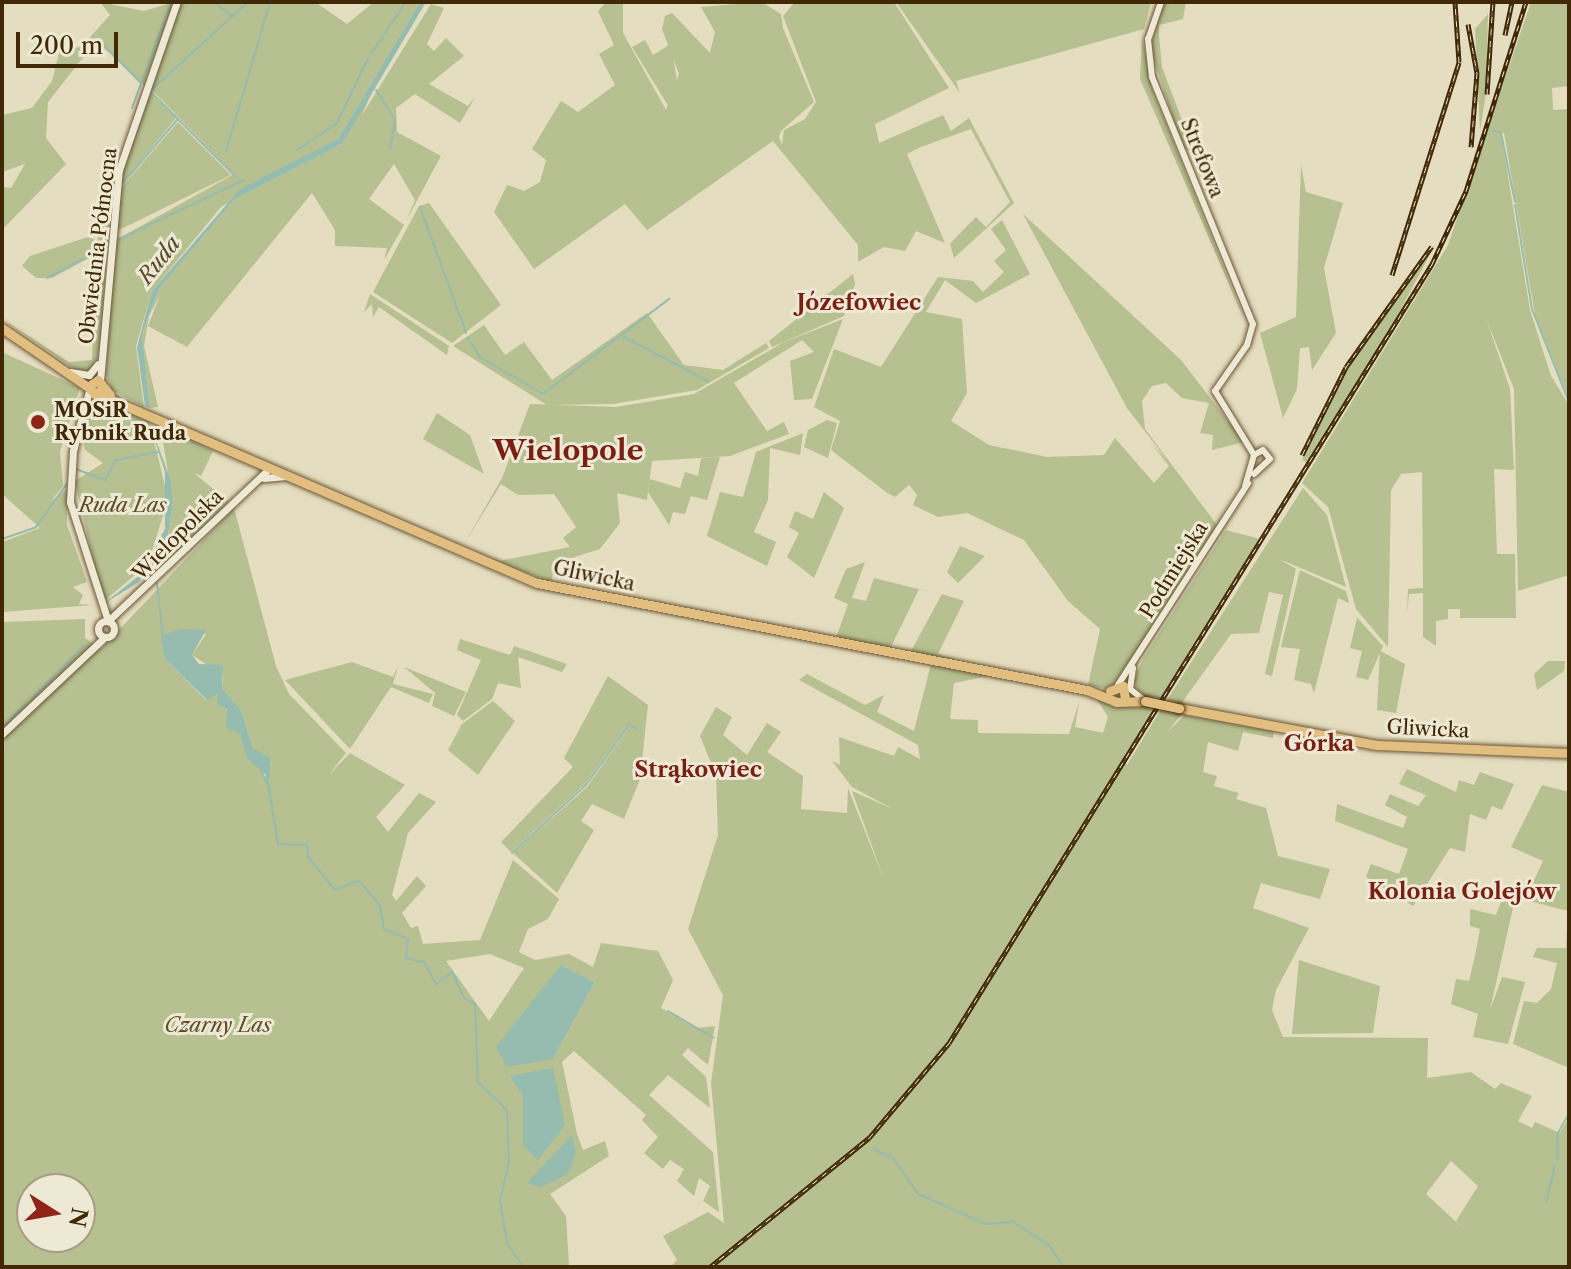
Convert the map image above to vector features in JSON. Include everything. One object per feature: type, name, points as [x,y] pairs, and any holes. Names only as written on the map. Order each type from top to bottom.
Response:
[{"type":"main road","name":"Obwiednia Północna","points":[[105,637],[105,626],[70,502],[85,407],[95,387],[101,358],[119,170],[177,2]]},
{"type":"main road","name":"Gliwicka","points":[[2,328],[95,387],[260,474],[270,468],[537,583],[1093,691],[1119,692],[1179,708],[1386,746],[1569,753]]},
{"type":"main road","points":[[70,372],[89,375],[101,358]]},
{"type":"main road","points":[[101,358],[115,398]]},
{"type":"main road","points":[[70,372],[85,407]]},
{"type":"main road","points":[[260,474],[288,476]]},
{"type":"main road","name":"Wielopolska","points":[[2,734],[87,649],[105,626],[124,612],[260,474]]},
{"type":"main road","name":"Wielopolska","points":[[87,649],[105,637],[105,626]]},
{"type":"street","name":"Strefowa","points":[[1161,2],[1148,39],[1152,77],[1253,324],[1247,345],[1215,391],[1257,459]]},
{"type":"street","name":"Podmiejska","points":[[1119,692],[1245,486],[1257,459]]},
{"type":"street","points":[[1132,668],[1130,689],[1145,701]]},
{"type":"green space","points":[[100,2],[144,11],[174,2],[144,85],[96,41],[48,102],[46,138],[66,164],[2,230],[3,187],[11,188],[25,164],[2,172],[2,115],[32,108],[52,81],[59,53],[82,46],[110,15]]},
{"type":"green space","points":[[181,2],[315,2],[347,24],[374,2],[420,2],[338,139],[221,207],[152,291],[136,346],[144,407],[112,390],[106,375],[114,241],[234,174],[149,87]]},
{"type":"green space","points":[[426,2],[381,72],[362,115],[431,4],[444,8],[427,44],[434,51],[446,38],[464,56],[429,84],[468,106],[476,96],[460,123],[415,94],[396,108],[397,132],[441,156],[407,219],[415,200],[394,164],[369,199],[404,225],[384,260],[387,248],[335,246],[335,230],[312,193],[187,347],[148,326],[160,295],[149,316],[144,346],[158,407],[150,408],[142,334],[159,289],[235,199],[342,144],[384,61]]},
{"type":"green space","points":[[606,2],[623,2],[623,33],[666,110],[679,74],[662,29],[665,16],[672,13],[710,53],[715,32],[701,7],[761,2],[781,14],[783,28],[814,102],[781,131],[779,137],[782,145],[784,130],[805,119],[816,102],[783,16],[795,2],[894,2],[949,88],[875,124],[879,143],[943,115],[951,131],[969,118],[1014,203],[954,258],[950,244],[976,217],[986,227],[1010,202],[971,129],[921,147],[907,154],[945,243],[916,231],[905,251],[884,247],[858,262],[858,245],[773,141],[647,230],[625,204],[534,269],[494,212],[507,185],[524,191],[540,182],[546,160],[532,149],[561,101],[578,112],[615,85],[599,54],[614,45],[598,11]]},
{"type":"green space","points":[[896,2],[1151,2],[1144,29],[956,81],[960,93]]},
{"type":"green space","points":[[1164,2],[1186,2],[1183,19],[1159,25],[1162,67],[1193,149],[1184,151],[1150,48]]},
{"type":"green space","points":[[1531,2],[1569,2],[1569,86],[1552,88],[1553,110],[1569,109],[1569,399],[1535,315],[1504,133],[1492,132],[1501,134],[1530,310],[1551,376],[1569,405],[1569,575],[1518,591],[1514,389],[1486,318],[1510,389],[1514,470],[1494,469],[1497,554],[1515,554],[1516,618],[1460,618],[1460,609],[1448,609],[1448,619],[1436,621],[1436,646],[1423,637],[1423,593],[1409,594],[1407,613],[1408,589],[1423,588],[1422,472],[1401,474],[1391,490],[1388,647],[1356,609],[1328,507],[1302,483],[1448,245]]},
{"type":"green space","points":[[1488,14],[1486,93],[1480,131],[1475,29]]},
{"type":"green space","points":[[1142,37],[1152,89],[1248,328],[1140,79]]},
{"type":"green space","points":[[645,40],[653,55],[669,45],[673,54],[677,82],[669,107],[632,47]]},
{"type":"green space","points":[[147,90],[176,118],[121,185],[122,171]]},
{"type":"green space","points":[[178,122],[231,175],[115,232],[120,189]]},
{"type":"green space","points":[[113,159],[108,243],[96,253],[105,177]]},
{"type":"green space","points":[[1301,165],[1306,192],[1343,203],[1324,268],[1336,333],[1312,370],[1309,347],[1300,348],[1297,389],[1283,418],[1260,333],[1296,317]]},
{"type":"green space","points":[[429,203],[501,305],[452,343],[373,292],[419,206]]},
{"type":"green space","points":[[1023,214],[1181,360],[1244,442],[1212,450],[1213,435],[1200,433],[1209,403],[1182,398],[1166,383],[1152,386],[1142,401],[1145,429],[1217,525],[1119,681],[1105,689],[1088,685],[1100,629],[1068,601],[1024,540],[967,513],[938,517],[913,505],[917,495],[909,485],[895,497],[886,492],[831,450],[840,421],[814,407],[834,349],[881,367],[938,277],[973,281],[983,292],[1004,272],[994,261],[1006,250],[991,229],[1002,220],[1030,274],[976,303],[945,280],[926,312],[962,319],[967,393],[951,421],[989,445],[1047,457],[1104,455],[1115,438],[1154,483],[1169,466],[1150,442],[1167,460],[1127,408]]},
{"type":"green space","points":[[88,237],[94,239],[89,258],[52,278],[36,278],[22,266],[30,256]]},
{"type":"green space","points":[[1435,245],[1386,337],[1307,463],[1302,460],[1348,365]]},
{"type":"green space","points":[[96,257],[106,267],[101,338],[95,368],[80,373],[2,319],[69,362],[92,360]]},
{"type":"green space","points":[[853,274],[855,284],[844,316],[772,347],[769,341]]},
{"type":"green space","points":[[370,294],[449,346],[447,355],[379,307],[373,317],[372,304],[364,312]]},
{"type":"green space","points":[[647,313],[684,365],[723,370],[766,343],[769,348],[697,390],[613,404],[547,405],[453,346],[484,325],[505,355],[524,342],[552,380]]},
{"type":"green space","points":[[843,319],[812,399],[794,400],[790,361],[814,352],[802,340],[734,383],[767,431],[784,422],[789,434],[730,456],[652,461],[647,500],[617,493],[620,523],[600,549],[556,563],[551,582],[468,550],[499,561],[570,547],[563,538],[576,527],[554,494],[518,495],[501,484],[463,546],[502,478],[530,404],[616,407],[694,394],[784,342]]},
{"type":"green space","points":[[2,352],[80,388],[60,452],[63,486],[51,501],[67,489],[67,525],[87,582],[73,587],[83,595],[79,604],[93,605],[2,612],[2,542],[40,528],[2,494]]},
{"type":"green space","name":"Ruda Las","points":[[104,400],[149,419],[168,499],[148,564],[103,602],[75,481],[103,463],[85,450],[82,433],[94,403]]},
{"type":"green space","points":[[437,413],[470,435],[484,474],[423,439]]},
{"type":"green space","points":[[827,420],[837,423],[828,458],[804,447],[808,430]]},
{"type":"green space","points":[[160,423],[213,451],[201,476],[194,473],[229,502],[153,578],[150,567],[168,535],[173,503]]},
{"type":"green space","points":[[803,433],[800,455],[770,448],[768,500],[754,532],[776,542],[767,566],[707,536],[720,492],[743,497],[756,452]]},
{"type":"green space","points":[[720,457],[707,500],[691,496],[685,514],[673,512],[669,525],[648,492],[650,479],[680,488],[685,472],[698,476],[701,458]]},
{"type":"green space","points":[[1303,488],[1327,515],[1346,587],[1279,559],[1296,569],[1272,676],[1265,674],[1283,595],[1269,592],[1259,633],[1231,634],[1181,704],[1167,700]]},
{"type":"green space","points":[[824,492],[844,508],[814,578],[787,557],[799,533],[789,527],[795,511],[813,519]]},
{"type":"green space","name":"Czarny Las","points":[[234,508],[276,666],[289,694],[346,753],[328,776],[350,753],[405,785],[376,817],[388,832],[419,793],[436,802],[408,833],[392,895],[396,901],[417,876],[426,886],[402,913],[411,928],[418,926],[423,944],[480,940],[513,860],[559,899],[548,919],[528,929],[519,952],[535,960],[569,954],[593,967],[601,943],[658,951],[673,980],[661,1008],[697,1028],[715,1026],[708,1065],[688,1048],[682,1055],[706,1077],[710,1108],[668,1075],[649,1095],[713,1152],[719,1212],[703,1201],[710,1186],[699,1178],[694,1196],[677,1181],[684,1169],[670,1160],[663,1169],[644,1153],[658,1137],[642,1120],[646,1115],[574,1051],[562,1062],[577,1134],[583,1150],[605,1141],[609,1156],[550,1194],[566,1216],[569,1266],[2,1267],[2,622],[85,619],[85,638],[101,649]],"holes":[[[181,629],[206,634],[192,655],[223,675],[222,688],[241,710],[253,748],[271,763],[265,778],[218,695],[211,692],[206,700],[165,659],[166,637]],[[490,954],[524,968],[489,1021],[446,961]],[[561,965],[595,982],[553,1059]],[[553,1069],[524,1115],[523,1096],[509,1076]]]},
{"type":"green space","points":[[1226,530],[1260,539],[1160,699],[1139,694],[1134,680],[1143,659]]},
{"type":"green space","points":[[960,546],[985,556],[958,583],[947,572]]},
{"type":"green space","points":[[865,562],[852,598],[866,601],[874,578],[919,589],[890,649],[836,638],[848,604],[834,598],[846,569]]},
{"type":"green space","points":[[1300,570],[1346,591],[1349,603],[1338,598],[1314,693],[1311,684],[1294,680],[1300,649],[1281,647]]},
{"type":"green space","points":[[942,594],[964,601],[938,654],[956,660],[910,653]]},
{"type":"green space","points":[[1350,610],[1383,646],[1368,680],[1356,677],[1362,651],[1350,648],[1357,618]]},
{"type":"green space","points":[[460,639],[510,655],[514,646],[567,664],[562,672],[518,657],[521,688],[498,683],[492,699],[463,721],[457,715],[481,660],[457,650]]},
{"type":"green space","points":[[1380,651],[1405,664],[1396,713],[1377,710]]},
{"type":"green space","points":[[1548,661],[1565,661],[1564,671],[1537,690],[1534,674]]},
{"type":"green space","points":[[352,662],[393,677],[398,666],[393,684],[433,694],[429,703],[391,687],[350,749],[285,680]]},
{"type":"green space","points":[[931,664],[989,676],[954,683],[950,719],[978,720],[978,733],[1069,734],[1079,702],[1075,727],[1103,733],[1108,717],[1095,696],[1115,706],[1155,708],[1124,756],[1127,765],[1161,709],[1182,714],[1167,732],[1185,715],[1274,731],[1273,738],[1243,732],[1238,751],[1208,742],[1203,772],[1217,776],[1214,786],[1239,793],[1236,799],[1266,808],[1278,856],[1330,869],[1320,899],[1261,883],[1253,908],[1309,928],[1276,990],[1272,1010],[1283,1037],[1428,1038],[1427,1078],[1471,1072],[1495,1089],[1501,1083],[1532,1096],[1518,1121],[1532,1128],[1535,1122],[1560,1133],[1569,1117],[1569,1267],[670,1267],[677,1260],[663,1236],[708,1212],[724,1223],[711,1083],[723,995],[688,929],[718,835],[716,775],[700,736],[716,707],[732,717],[723,735],[747,755],[767,723],[781,732],[767,752],[803,776],[801,809],[847,813],[848,788],[885,882],[852,791],[893,809],[852,787],[832,761],[840,765],[839,737],[894,756],[898,747],[920,759],[918,745],[799,680],[807,674],[865,705],[884,695],[877,712],[914,731]],"holes":[[[1451,1161],[1478,1186],[1456,1221],[1465,1230],[1426,1194]]]},
{"type":"green space","points":[[404,667],[466,692],[454,716],[432,706],[435,693]]},
{"type":"green space","points":[[608,676],[648,705],[640,779],[624,819],[592,804],[581,821],[594,830],[557,893],[513,853],[587,787],[629,727],[637,727],[628,725],[585,784],[511,852],[501,842],[573,767],[564,758]]},
{"type":"green space","points":[[493,701],[515,721],[478,775],[448,750],[462,724]]},
{"type":"green space","points":[[1407,769],[1456,792],[1459,780],[1474,785],[1480,772],[1514,784],[1502,810],[1492,806],[1486,820],[1470,814],[1465,852],[1450,848],[1413,906],[1366,877],[1371,864],[1399,874],[1408,849],[1335,821],[1337,804],[1403,828],[1407,817],[1385,805],[1390,794],[1418,806],[1426,795],[1399,784]]},
{"type":"green space","points":[[1542,785],[1569,792],[1569,1068],[1513,1044],[1524,1001],[1537,1003],[1551,989],[1557,963],[1533,957],[1537,948],[1566,948],[1568,911],[1525,900],[1543,861],[1511,847]]},
{"type":"green space","points":[[1504,894],[1515,899],[1490,1010],[1502,977],[1525,982],[1508,1044],[1473,1037],[1478,1014],[1451,1004],[1456,979],[1469,981],[1475,956],[1480,929],[1470,926],[1470,909],[1496,915]]},
{"type":"green space","points":[[1299,960],[1380,986],[1373,1033],[1292,1034]]},
{"type":"water","points":[[420,2],[426,2],[342,144],[235,199],[159,289],[142,334],[150,408],[145,406],[137,347],[152,291],[240,189],[338,139]]},
{"type":"water","points":[[147,416],[170,478],[173,503],[168,535],[139,582],[102,605],[141,574],[165,529],[165,472]]},
{"type":"water","points":[[181,629],[206,630],[192,655],[199,664],[223,665],[222,688],[241,710],[253,748],[270,758],[270,779],[247,758],[240,734],[226,728],[227,709],[217,704],[218,694],[207,700],[165,659],[161,636]]},
{"type":"water","points":[[561,965],[595,982],[553,1059],[507,1067],[496,1047]]},
{"type":"water","points":[[553,1068],[565,1125],[538,1160],[523,1145],[523,1096],[509,1076]]},
{"type":"water","points":[[572,1135],[576,1152],[568,1174],[540,1187],[527,1183]]},
{"type":"waterway","points":[[132,108],[171,2]]},
{"type":"waterway","points":[[214,2],[231,16]]},
{"type":"waterway","points":[[150,91],[248,2]]},
{"type":"waterway","points":[[226,151],[270,2]]},
{"type":"waterway","points":[[371,54],[406,2]]},
{"type":"waterway","points":[[99,40],[140,82]]},
{"type":"waterway","points":[[297,150],[337,123],[368,58]]},
{"type":"waterway","points":[[376,90],[395,119],[390,149]]},
{"type":"waterway","points":[[150,91],[236,177]]},
{"type":"waterway","points":[[123,183],[177,120]]},
{"type":"waterway","points":[[1493,131],[1501,133],[1515,202]]},
{"type":"waterway","points":[[117,240],[244,180]]},
{"type":"waterway","points":[[102,211],[109,203]]},
{"type":"waterway","points":[[1515,205],[1532,309],[1569,402]]},
{"type":"waterway","points":[[420,207],[466,333]]},
{"type":"waterway","points":[[98,250],[105,246]]},
{"type":"waterway","points":[[47,278],[88,256]]},
{"type":"waterway","points":[[468,338],[480,357],[543,394],[669,299]]},
{"type":"waterway","points":[[624,337],[708,381]]},
{"type":"waterway","points":[[76,469],[105,480],[116,460],[158,452]]},
{"type":"waterway","points":[[2,539],[36,527],[66,485]]},
{"type":"waterway","points":[[157,583],[163,637]]},
{"type":"waterway","points":[[60,670],[85,645]]},
{"type":"waterway","points":[[32,698],[56,674]]},
{"type":"waterway","points":[[2,728],[26,703]]},
{"type":"waterway","points":[[512,853],[586,785],[629,725],[637,728]]},
{"type":"waterway","points":[[259,766],[270,790]]},
{"type":"waterway","points":[[267,777],[278,844],[307,845],[308,857],[335,890],[359,881],[380,905],[384,929],[408,939],[406,958],[424,962],[436,984],[452,972],[464,998],[475,1004],[478,1082],[507,1110],[509,1162],[500,1201],[507,1243],[523,1267]]},
{"type":"waterway","points":[[668,1011],[714,1038]]},
{"type":"waterway","points":[[1558,1159],[1557,1135],[1569,1113]]},
{"type":"waterway","points":[[873,1149],[893,1158],[918,1194],[986,1224],[1013,1222],[1049,1245],[1064,1267]]},
{"type":"waterway","points":[[1546,1202],[1555,1166]]},
{"type":"railway","points":[[1392,275],[1459,62],[1455,2]]},
{"type":"railway","points":[[1487,94],[1493,2]]},
{"type":"railway","points":[[1505,35],[1512,2]]},
{"type":"railway","points":[[710,1267],[869,1138],[949,1043],[1432,264],[1466,191],[1526,2]]},
{"type":"railway","points":[[1468,24],[1477,73],[1471,147]]},
{"type":"railway","points":[[1302,455],[1346,367],[1432,246]]},
{"type":"place","name":"MOSiR Rybnik Ruda","points":[[38,422]]},
{"type":"district","name":"Józefowiec","points":[[859,303]]},
{"type":"district","name":"Wielopole","points":[[568,450]]},
{"type":"district","name":"Górka","points":[[1319,744]]},
{"type":"district","name":"Strąkowiec","points":[[698,770]]},
{"type":"district","name":"Kolonia Golejów","points":[[1462,892]]},
{"type":"water label","name":"Ruda","points":[[159,260]]}]
